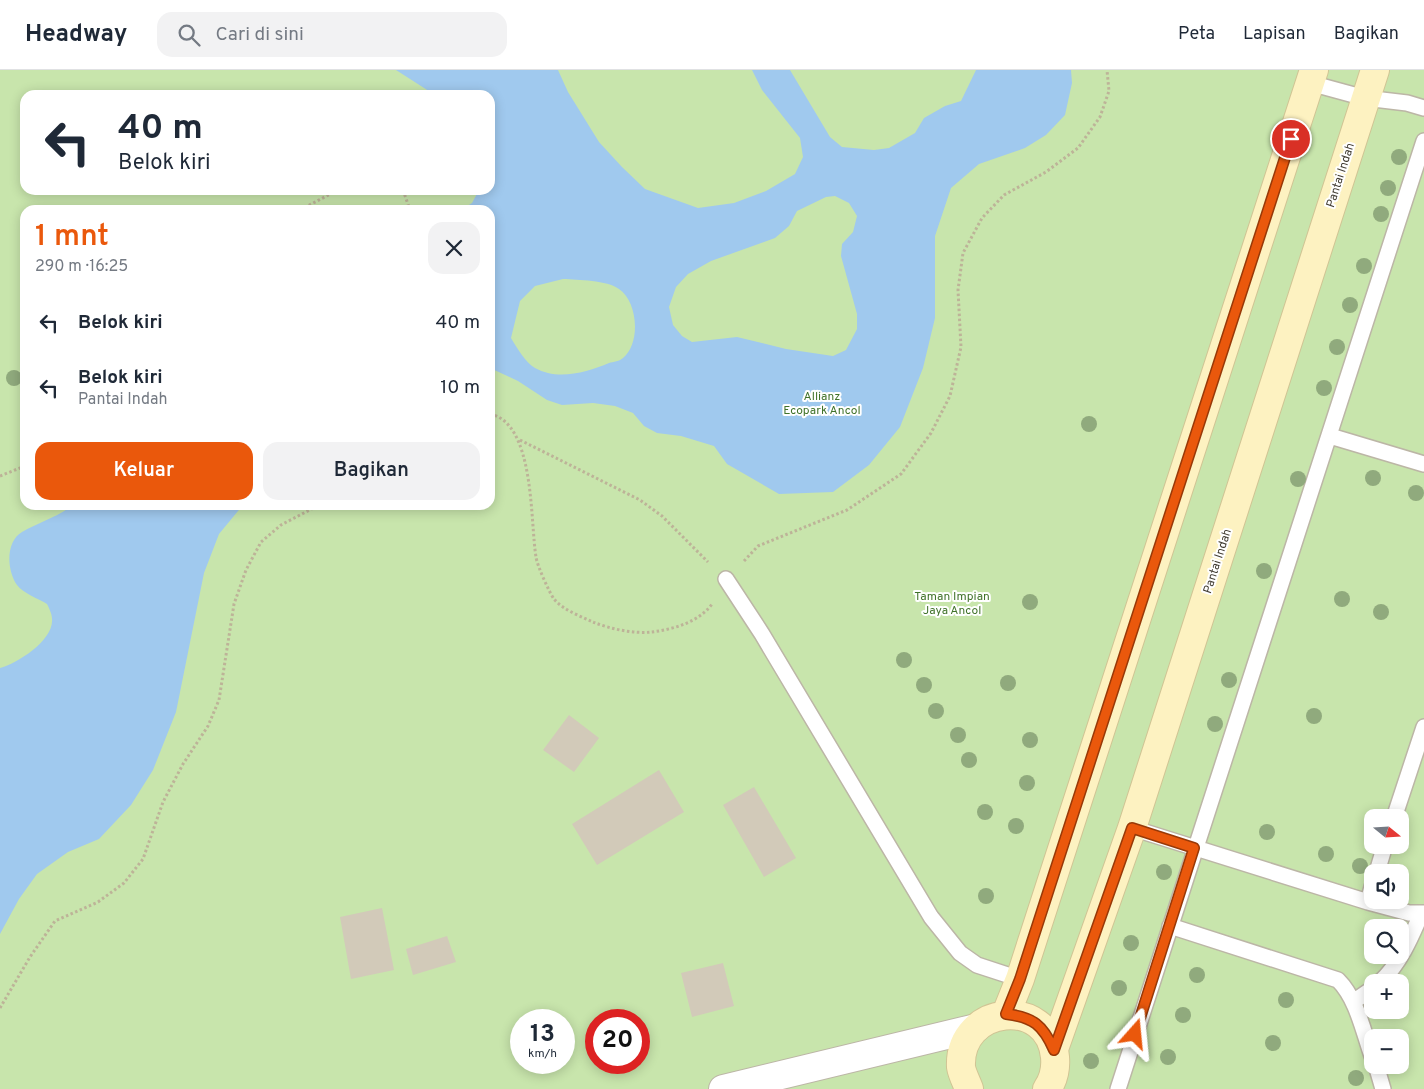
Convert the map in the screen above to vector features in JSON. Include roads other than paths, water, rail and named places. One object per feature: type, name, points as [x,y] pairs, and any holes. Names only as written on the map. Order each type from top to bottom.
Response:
[{"type":"street","name":"Pantai Indah","points":[[1054,1050],[1132,828],[1375,70]]},
{"type":"street","points":[[1006,1014],[1020,979],[1312,76]]},
{"type":"street","points":[[969,1089],[961,1069],[964,1046],[976,1028],[990,1018],[1006,1014],[1022,1016],[1037,1023],[1048,1035],[1054,1050],[1056,1067],[1047,1089]]},
{"type":"street","points":[[723,1089],[976,1028]]},
{"type":"lane","points":[[1312,76],[1365,98],[1406,103],[1424,108]]},
{"type":"lane","points":[[1118,1089],[1194,848],[1330,436],[1424,142]]},
{"type":"lane","points":[[1330,436],[1424,464]]},
{"type":"lane","points":[[726,579],[762,634],[931,917],[960,953],[977,965],[1020,979]]},
{"type":"lane","points":[[1397,809],[1424,727]]},
{"type":"lane","points":[[1132,828],[1364,901]]},
{"type":"lane","points":[[1389,974],[1423,914],[1400,909]]},
{"type":"lane","points":[[1170,926],[1338,980],[1345,987],[1353,1002],[1364,1033]]},
{"type":"lane","points":[[1353,1002],[1364,994]]},
{"type":"lane","points":[[1379,1074],[1383,1089]]},
{"type":"water","points":[[396,70],[558,70],[568,92],[599,142],[622,167],[645,189],[698,208],[734,203],[766,191],[795,174],[803,157],[800,138],[762,90],[752,70],[790,70],[830,137],[842,147],[874,150],[889,148],[915,133],[924,118],[945,106],[961,101],[976,70],[1071,70],[1072,83],[1065,115],[1046,135],[1025,148],[979,164],[951,188],[935,236],[935,318],[923,368],[900,427],[869,465],[833,492],[779,494],[727,464],[714,446],[681,436],[657,433],[644,426],[633,413],[615,406],[593,403],[562,405],[547,400],[518,381],[495,370],[495,205],[469,205],[476,195],[495,195],[495,90],[427,90]],"holes":[[[835,196],[849,203],[857,216],[853,232],[842,244],[841,256],[857,314],[857,329],[846,350],[833,356],[786,349],[737,337],[692,342],[682,336],[673,325],[669,307],[676,287],[688,274],[711,261],[775,238],[789,226],[797,211],[826,197]],[[563,279],[592,281],[614,286],[625,295],[630,303],[635,323],[635,333],[629,351],[618,361],[572,374],[553,374],[535,368],[528,362],[511,338],[520,301],[535,286]]]},
{"type":"water","points":[[65,510],[239,510],[219,534],[204,573],[176,712],[153,770],[131,805],[99,839],[68,852],[37,874],[19,899],[0,934],[0,668],[34,650],[47,635],[52,619],[47,604],[17,585],[11,572],[10,549],[16,537],[22,532]]},
{"type":"park label","name":"Allianz Ecopark Ancol","points":[[822,403]]},
{"type":"park label","name":"Taman Impian Jaya Ancol","points":[[952,603]]}]
